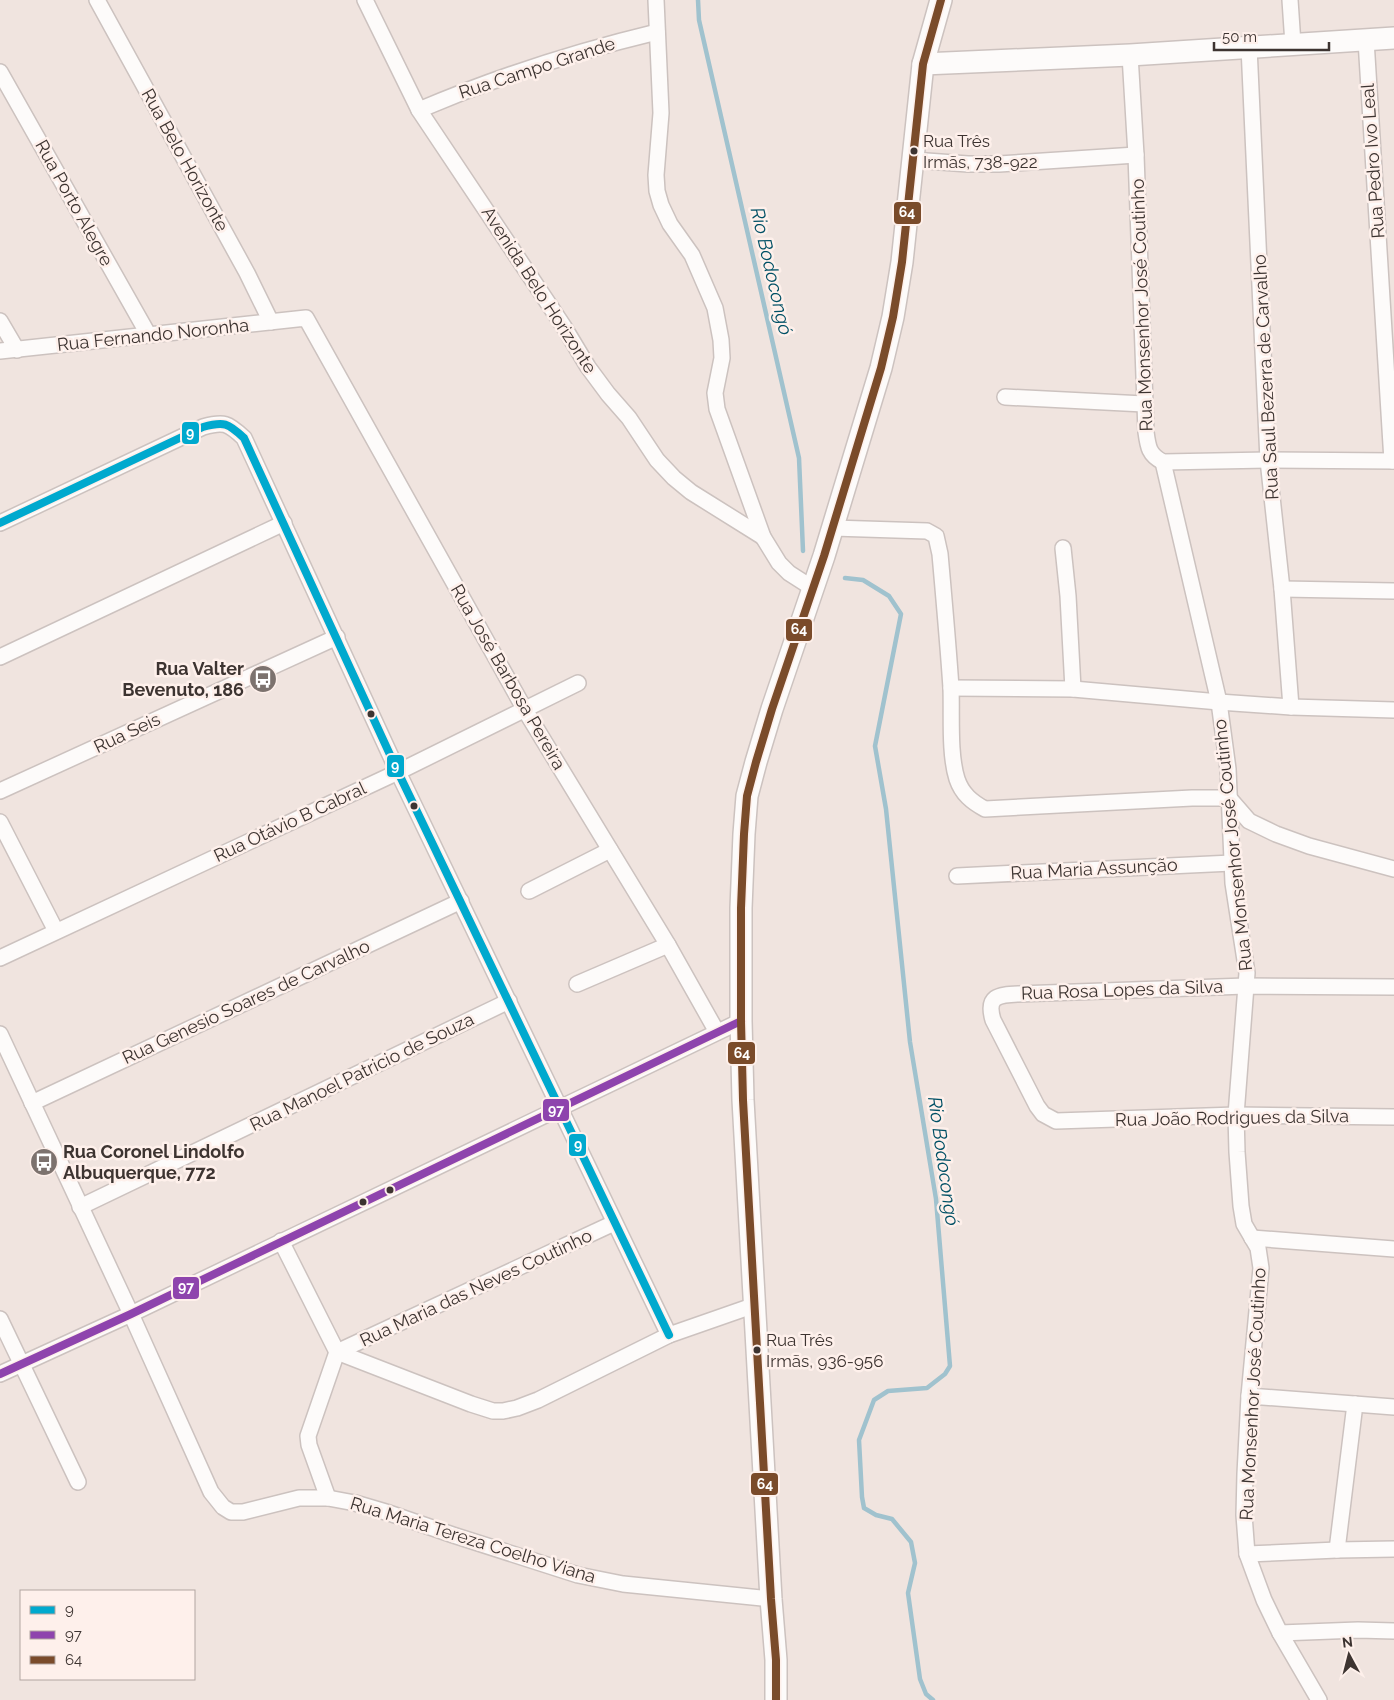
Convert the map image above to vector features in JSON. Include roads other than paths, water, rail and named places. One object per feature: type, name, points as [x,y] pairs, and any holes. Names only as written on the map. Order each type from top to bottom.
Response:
[{"type":"street","name":"Rua Belo Horizonte","points":[[97,0],[242,265],[271,322]]},
{"type":"street","name":"Avenida Belo Horizonte","points":[[365,0],[420,110],[564,327],[588,367],[608,394],[629,418],[657,460],[674,478],[691,492],[763,537]]},
{"type":"street","points":[[656,0],[661,85],[661,114],[656,175],[657,192],[670,224],[692,254],[715,308],[721,340],[722,358],[715,393],[718,409],[763,537],[779,563],[789,573],[815,587]]},
{"type":"street","points":[[776,1700],[776,1660],[743,1100],[741,908],[747,796],[772,709],[815,587],[881,368],[894,316],[902,262],[923,64],[941,0]]},
{"type":"street","points":[[1290,0],[1293,44]]},
{"type":"street","name":"Rua Campo Grande","points":[[420,110],[457,94],[579,53],[657,32]]},
{"type":"street","points":[[923,64],[1130,55],[1394,38]]},
{"type":"street","name":"Rua Pedro Ivo Leal","points":[[1366,40],[1393,461]]},
{"type":"street","name":"Rua Saul Bezerra de Carvalho","points":[[1249,48],[1268,460],[1282,589],[1291,707]]},
{"type":"street","name":"Rua Monsenhor José Coutinho","points":[[1130,55],[1136,155],[1144,404],[1148,447],[1150,454],[1163,462],[1219,702],[1228,769],[1233,883],[1247,973],[1236,1115],[1241,1206],[1244,1224],[1258,1248],[1261,1268],[1249,1396],[1245,1474],[1244,1515],[1247,1554],[1264,1600],[1280,1633],[1319,1700]]},
{"type":"street","name":"Rua Porto Alegre","points":[[0,72],[148,334]]},
{"type":"street","points":[[913,160],[999,164],[1136,155]]},
{"type":"street","name":"Rua Fernando Noronha","points":[[0,351],[306,318]]},
{"type":"street","name":"Rua José Barbosa Pereira","points":[[306,318],[525,710],[668,945],[717,1032]]},
{"type":"street","points":[[0,321],[17,350]]},
{"type":"street","points":[[1005,397],[1144,404]]},
{"type":"street","points":[[0,523],[203,427],[225,423],[244,438],[398,772],[669,1335]]},
{"type":"street","points":[[1163,462],[1268,460],[1393,461]]},
{"type":"street","points":[[0,657],[284,523]]},
{"type":"street","points":[[833,528],[926,532],[936,536],[940,554],[951,688],[954,760],[957,779],[963,792],[973,803],[985,809],[1192,798],[1229,798],[1249,821],[1276,834],[1309,846],[1394,869]]},
{"type":"street","points":[[1063,548],[1068,596],[1073,689]]},
{"type":"street","points":[[1282,589],[1394,591]]},
{"type":"street","name":"Rua Seis","points":[[0,791],[337,637]]},
{"type":"street","name":"Rua Otávio B Cabral","points":[[0,958],[398,772],[578,683]]},
{"type":"street","points":[[951,688],[1073,689],[1291,707],[1394,710]]},
{"type":"street","points":[[0,822],[56,931]]},
{"type":"street","points":[[530,891],[610,850]]},
{"type":"street","name":"Rua Maria Assunção","points":[[957,876],[1232,863]]},
{"type":"street","name":"Rua Genesio Soares de Carvalho","points":[[32,1103],[461,901]]},
{"type":"street","points":[[577,984],[668,945]]},
{"type":"street","name":"Rua Rosa Lopes da Silva","points":[[993,1020],[990,1007],[992,1001],[996,997],[1004,995],[1246,986],[1394,987]]},
{"type":"street","name":"Rua Manoel Patricio de Souza","points":[[80,1207],[509,1001]]},
{"type":"street","name":"Rua João Rodrigues da Silva","points":[[993,1020],[1037,1106],[1043,1114],[1056,1121],[1236,1115],[1394,1118]]},
{"type":"street","points":[[0,1374],[131,1314],[741,1021]]},
{"type":"street","points":[[0,1034],[131,1314]]},
{"type":"street","name":"Rua Maria das Neves Coutinho","points":[[337,1352],[614,1223]]},
{"type":"street","points":[[1252,1238],[1394,1249]]},
{"type":"street","points":[[281,1241],[337,1352],[492,1411],[503,1412],[538,1400],[669,1335],[755,1305]]},
{"type":"street","name":"Rua Maria Tereza Coelho Viana","points":[[131,1314],[211,1492],[223,1507],[231,1512],[243,1512],[300,1498],[328,1498],[389,1512],[453,1535],[578,1575],[623,1584],[771,1599]]},
{"type":"street","points":[[0,1319],[78,1482]]},
{"type":"street","points":[[328,1498],[309,1445],[308,1436],[337,1352]]},
{"type":"street","points":[[1249,1396],[1394,1407]]},
{"type":"street","points":[[1337,1550],[1355,1404]]},
{"type":"street","points":[[1247,1554],[1394,1549]]},
{"type":"street","points":[[1280,1633],[1358,1630],[1394,1631]]},
{"type":"waterway","name":"Rio Bodocongó","points":[[698,0],[699,20],[799,458],[803,551]]},
{"type":"waterway","name":"Rio Bodocongó","points":[[845,578],[863,580],[889,596],[901,614],[875,746],[886,809],[910,1042],[936,1199],[950,1366],[945,1374],[927,1388],[888,1391],[874,1400],[859,1440],[862,1497],[864,1508],[876,1515],[892,1519],[911,1542],[915,1563],[908,1593],[920,1679],[926,1694],[933,1700]]},
{"type":"place","name":"Rua Três Irmãs, 738-922","points":[[914,151]]},
{"type":"place","name":"Rua Valter Bevenuto, 186","points":[[263,679]]},
{"type":"place","name":"Rua Coronel Lindolfo Albuquerque, 772","points":[[44,1162]]},
{"type":"place","name":"Rua Três Irmãs, 936-956","points":[[757,1350]]}]
